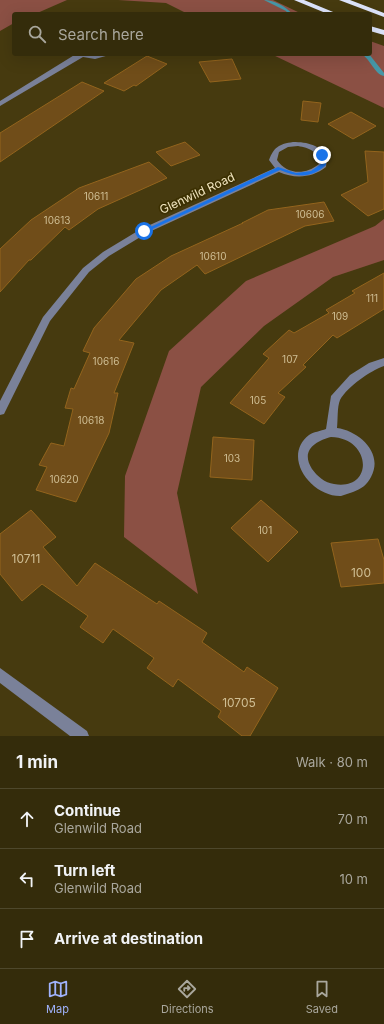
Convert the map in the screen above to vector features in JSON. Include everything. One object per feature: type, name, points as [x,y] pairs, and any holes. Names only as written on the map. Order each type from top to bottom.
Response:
[{"type":"highway","points":[[298,0],[329,12]]},
{"type":"highway","points":[[343,0],[384,15]]},
{"type":"highway","points":[[372,29],[384,33]]},
{"type":"street","points":[[0,104],[77,56]]},
{"type":"street","points":[[90,56],[100,56]]},
{"type":"street","points":[[302,144],[310,146],[322,155],[324,160],[323,165],[312,173],[295,174],[279,168],[275,164],[273,155],[276,151],[286,145],[302,144]]},
{"type":"street","name":"Glenwild Road","points":[[0,411],[46,319],[86,270],[106,254],[144,231],[279,168]]},
{"type":"street","points":[[331,432],[335,399],[354,378],[373,366],[384,362]]},
{"type":"street","points":[[331,432],[342,433],[353,437],[361,444],[367,454],[370,463],[368,473],[363,481],[354,487],[343,490],[322,486],[312,479],[302,462],[302,452],[306,444],[316,435],[331,432]]},
{"type":"street","points":[[0,675],[82,736]]},
{"type":"shaded area","points":[[0,0],[67,0],[40,12],[12,12],[12,24],[0,31]]},
{"type":"shaded area","points":[[118,0],[273,0],[298,12],[184,12],[166,3]]},
{"type":"shaded area","points":[[372,42],[384,46],[384,108],[275,56],[372,56]]},
{"type":"shaded area","points":[[384,219],[384,260],[333,277],[264,326],[201,387],[177,493],[198,594],[124,537],[125,476],[169,351],[246,281],[375,226]]},
{"type":"building","points":[[147,56],[167,64],[136,86],[134,85],[124,91],[104,83]]},
{"type":"building","points":[[232,59],[241,79],[210,82],[199,62]]},
{"type":"building","points":[[82,82],[104,91],[0,162],[0,133]]},
{"type":"building","points":[[303,101],[321,103],[318,122],[301,120]]},
{"type":"building","points":[[351,112],[376,126],[353,139],[328,124]]},
{"type":"building","points":[[185,142],[200,155],[171,166],[156,152]]},
{"type":"building","points":[[365,151],[384,152],[384,209],[368,216],[341,195],[368,182]]},
{"type":"building","points":[[149,162],[167,178],[98,209],[69,230],[65,227],[31,260],[29,260],[0,292],[0,249],[31,220],[79,188]]},
{"type":"building","points":[[324,202],[334,221],[305,226],[205,274],[197,265],[161,290],[119,340],[134,343],[114,393],[118,393],[109,433],[76,502],[36,490],[47,467],[39,465],[51,443],[64,446],[73,409],[65,408],[71,388],[74,389],[90,353],[83,351],[94,328],[136,279],[171,256],[268,210]]},
{"type":"building","points":[[384,273],[384,309],[337,338],[333,335],[303,365],[306,367],[278,393],[285,397],[264,424],[230,403],[269,358],[263,354],[289,330],[294,333],[329,313],[326,310],[355,293],[352,291]]},
{"type":"building","points":[[213,437],[254,440],[252,480],[210,477]]},
{"type":"building","points":[[261,500],[298,532],[268,562],[231,528]]},
{"type":"building","points":[[31,510],[56,537],[43,547],[77,586],[95,563],[157,604],[159,601],[207,633],[202,642],[244,672],[247,667],[278,688],[250,736],[242,736],[218,717],[221,711],[178,679],[173,687],[147,668],[154,658],[113,629],[103,643],[80,627],[88,616],[42,584],[22,601],[0,574],[0,534]]},
{"type":"building","points":[[378,539],[384,560],[384,583],[341,587],[331,543]]},
{"type":"waterway","points":[[266,0],[288,12]]},
{"type":"waterway","points":[[368,56],[381,74],[384,75]]},
{"type":"route","points":[[144,231],[279,168],[295,174],[312,173],[319,170],[323,165],[324,160],[322,155]]}]
